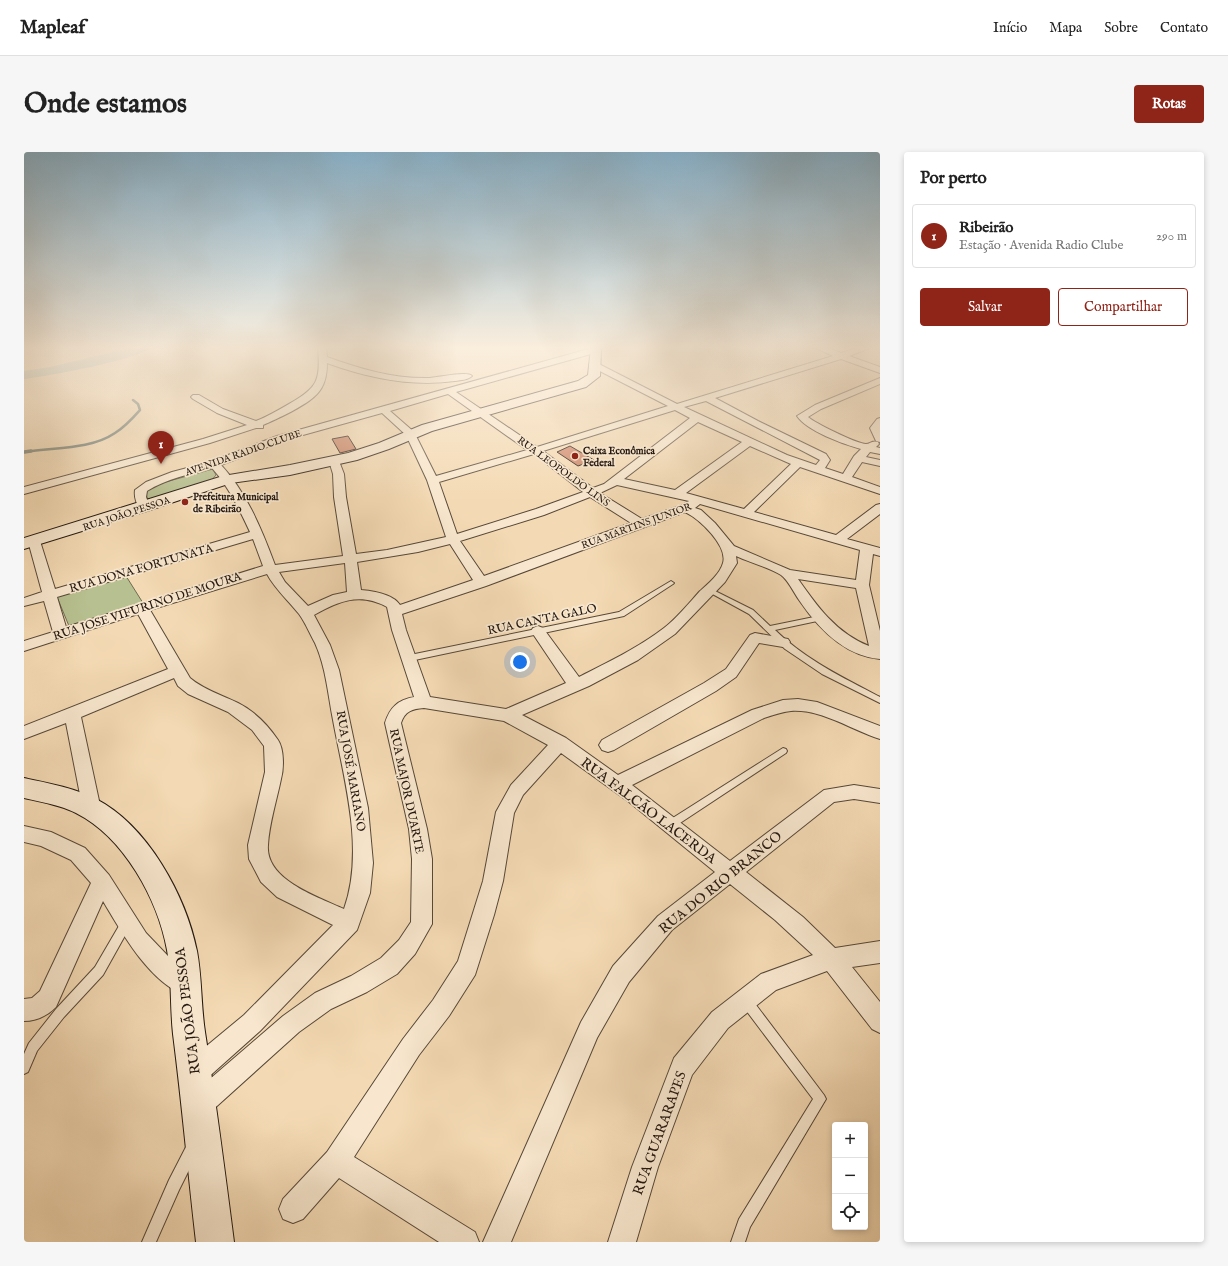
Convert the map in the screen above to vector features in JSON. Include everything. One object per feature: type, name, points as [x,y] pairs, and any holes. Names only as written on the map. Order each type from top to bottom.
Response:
[{"type":"street","points":[[199,399],[216,409],[257,425],[282,438]]},
{"type":"street","points":[[24,491],[186,447],[257,425],[286,411],[304,399]]},
{"type":"street","name":"AVENIDA RADIO CLUBE","points":[[144,507],[140,497],[141,490],[150,484],[176,474],[214,464],[282,438],[418,399]]},
{"type":"street","name":"RUA LEOPOLDO LINS","points":[[462,399],[535,450],[592,493],[641,524]]},
{"type":"street","name":"RUA JOÃO PESSOA","points":[[29,543],[228,479],[334,461],[384,446],[410,434],[529,399]]},
{"type":"street","points":[[660,399],[697,418],[798,463],[880,491]]},
{"type":"street","points":[[433,480],[700,399]]},
{"type":"street","points":[[709,399],[754,423],[822,456],[825,460],[818,470]]},
{"type":"street","points":[[837,399],[813,409],[802,416],[805,420],[832,434],[866,448],[880,451]]},
{"type":"street","points":[[383,409],[410,434],[433,480],[453,539],[481,583]]},
{"type":"street","name":"RUA JOSE VIFURINO DE MOURA","points":[[24,646],[258,571],[387,554],[453,539],[540,512],[592,493],[615,481],[697,418]]},
{"type":"street","points":[[845,479],[866,448],[880,440],[875,428],[880,421]]},
{"type":"street","points":[[687,501],[750,441]]},
{"type":"street","points":[[858,458],[880,463]]},
{"type":"street","points":[[334,461],[338,470],[340,496],[354,578],[354,594]]},
{"type":"street","points":[[747,513],[798,463]]},
{"type":"street","name":"RUA JOSÉ MARIANO","points":[[195,1072],[252,1022],[350,923],[360,893],[363,863],[359,808],[331,670],[323,645],[306,613],[279,584],[271,570],[257,534],[228,479],[214,464]]},
{"type":"street","points":[[615,481],[687,501],[697,513],[704,518],[730,549],[787,573],[862,586]]},
{"type":"street","name":"RUA MARTINS JUNIOR","points":[[395,612],[481,583],[641,524],[687,501],[747,513],[880,552]]},
{"type":"street","points":[[839,539],[880,508]]},
{"type":"street","name":"RUA DONA FORTUNATA","points":[[24,602],[257,534]]},
{"type":"street","points":[[29,543],[50,595],[61,634]]},
{"type":"street","points":[[787,573],[824,625],[840,638],[858,648],[879,654],[862,586],[867,548]]},
{"type":"street","points":[[507,715],[576,685],[633,656],[670,631],[720,579],[730,563],[730,549]]},
{"type":"street","points":[[306,613],[339,597],[354,594],[370,595],[385,599],[393,605],[399,630],[410,658],[424,702]]},
{"type":"street","points":[[142,608],[184,682],[194,690],[240,712],[258,726],[272,745],[274,772],[258,845],[259,859],[268,876],[284,890],[350,923]]},
{"type":"street","points":[[538,631],[576,685]]},
{"type":"street","points":[[608,745],[710,687],[731,673],[756,638],[783,642]]},
{"type":"street","points":[[24,733],[177,672]]},
{"type":"street","name":"RUA MAJOR DUARTE","points":[[200,1120],[291,1024],[323,1001],[359,984],[390,966],[407,947],[421,924],[422,859],[418,828],[393,723],[396,713],[401,708],[409,704],[424,702],[507,715]]},
{"type":"street","points":[[617,784],[758,714],[779,707],[797,704],[813,707],[880,733]]},
{"type":"street","points":[[72,714],[92,810]]},
{"type":"street","name":"RUA FALCÃO LACERDA","points":[[507,715],[530,725],[560,743],[672,824],[730,872],[756,891],[799,927],[830,959],[880,1021]]},
{"type":"street","points":[[293,1209],[336,1161],[411,1047],[441,1008],[467,967],[484,915],[493,881],[505,812],[517,790],[560,743]]},
{"type":"street","name":"RUA JOÃO PESSOA","points":[[24,788],[56,795],[92,810],[113,827],[145,861],[169,904],[182,950],[186,1013],[195,1072],[215,1242]]},
{"type":"street","name":"RUA DO RIO BRANCO","points":[[497,1242],[589,1030],[621,974],[665,923],[830,795],[854,792],[880,796]]},
{"type":"street","points":[[24,834],[44,838],[78,854],[102,881],[138,940],[156,959],[184,984]]},
{"type":"street","points":[[24,1010],[33,1010],[40,1007],[48,999],[102,881]]},
{"type":"street","name":"RUA GUARARAPES","points":[[622,1242],[644,1167],[683,1067],[720,1020],[769,982],[830,959],[880,952]]},
{"type":"street","points":[[336,1161],[465,1242]]},
{"type":"lane","name":"RUA CANTA GALO","points":[[410,658],[621,614],[671,584]]},
{"type":"lane","points":[[709,590],[751,612],[783,642],[825,672],[880,700]]},
{"type":"lane","points":[[769,629],[819,618]]},
{"type":"lane","points":[[672,824],[783,751]]},
{"type":"lane","points":[[24,1068],[33,1046],[60,1013],[99,971],[128,922]]},
{"type":"lane","points":[[738,1242],[744,1224],[820,1099],[745,1001]]},
{"type":"lane","points":[[150,1242],[200,1120]]},
{"type":"green space","points":[[213,469],[216,475],[210,482],[152,500],[147,498],[146,491],[158,484]]},
{"type":"green space","points":[[126,576],[143,603],[69,626],[57,597]]},
{"type":"building","points":[[348,436],[356,449],[340,453],[332,439]]},
{"type":"building","name":"Caixa Econômica Federal","points":[[570,446],[594,460],[578,466],[557,452]]},
{"type":"waterway","points":[[29,451],[72,447],[105,438],[122,428],[140,410],[138,404],[133,400]]},
{"type":"waterway","points":[[24,452],[29,451]]},
{"type":"place","name":"Caixa Econômica Federal","points":[[575,456]]},
{"type":"place","name":"Ribeirão","points":[[161,464]]},
{"type":"place","name":"Prefeitura Municipal de Ribeirão","points":[[185,502]]}]
